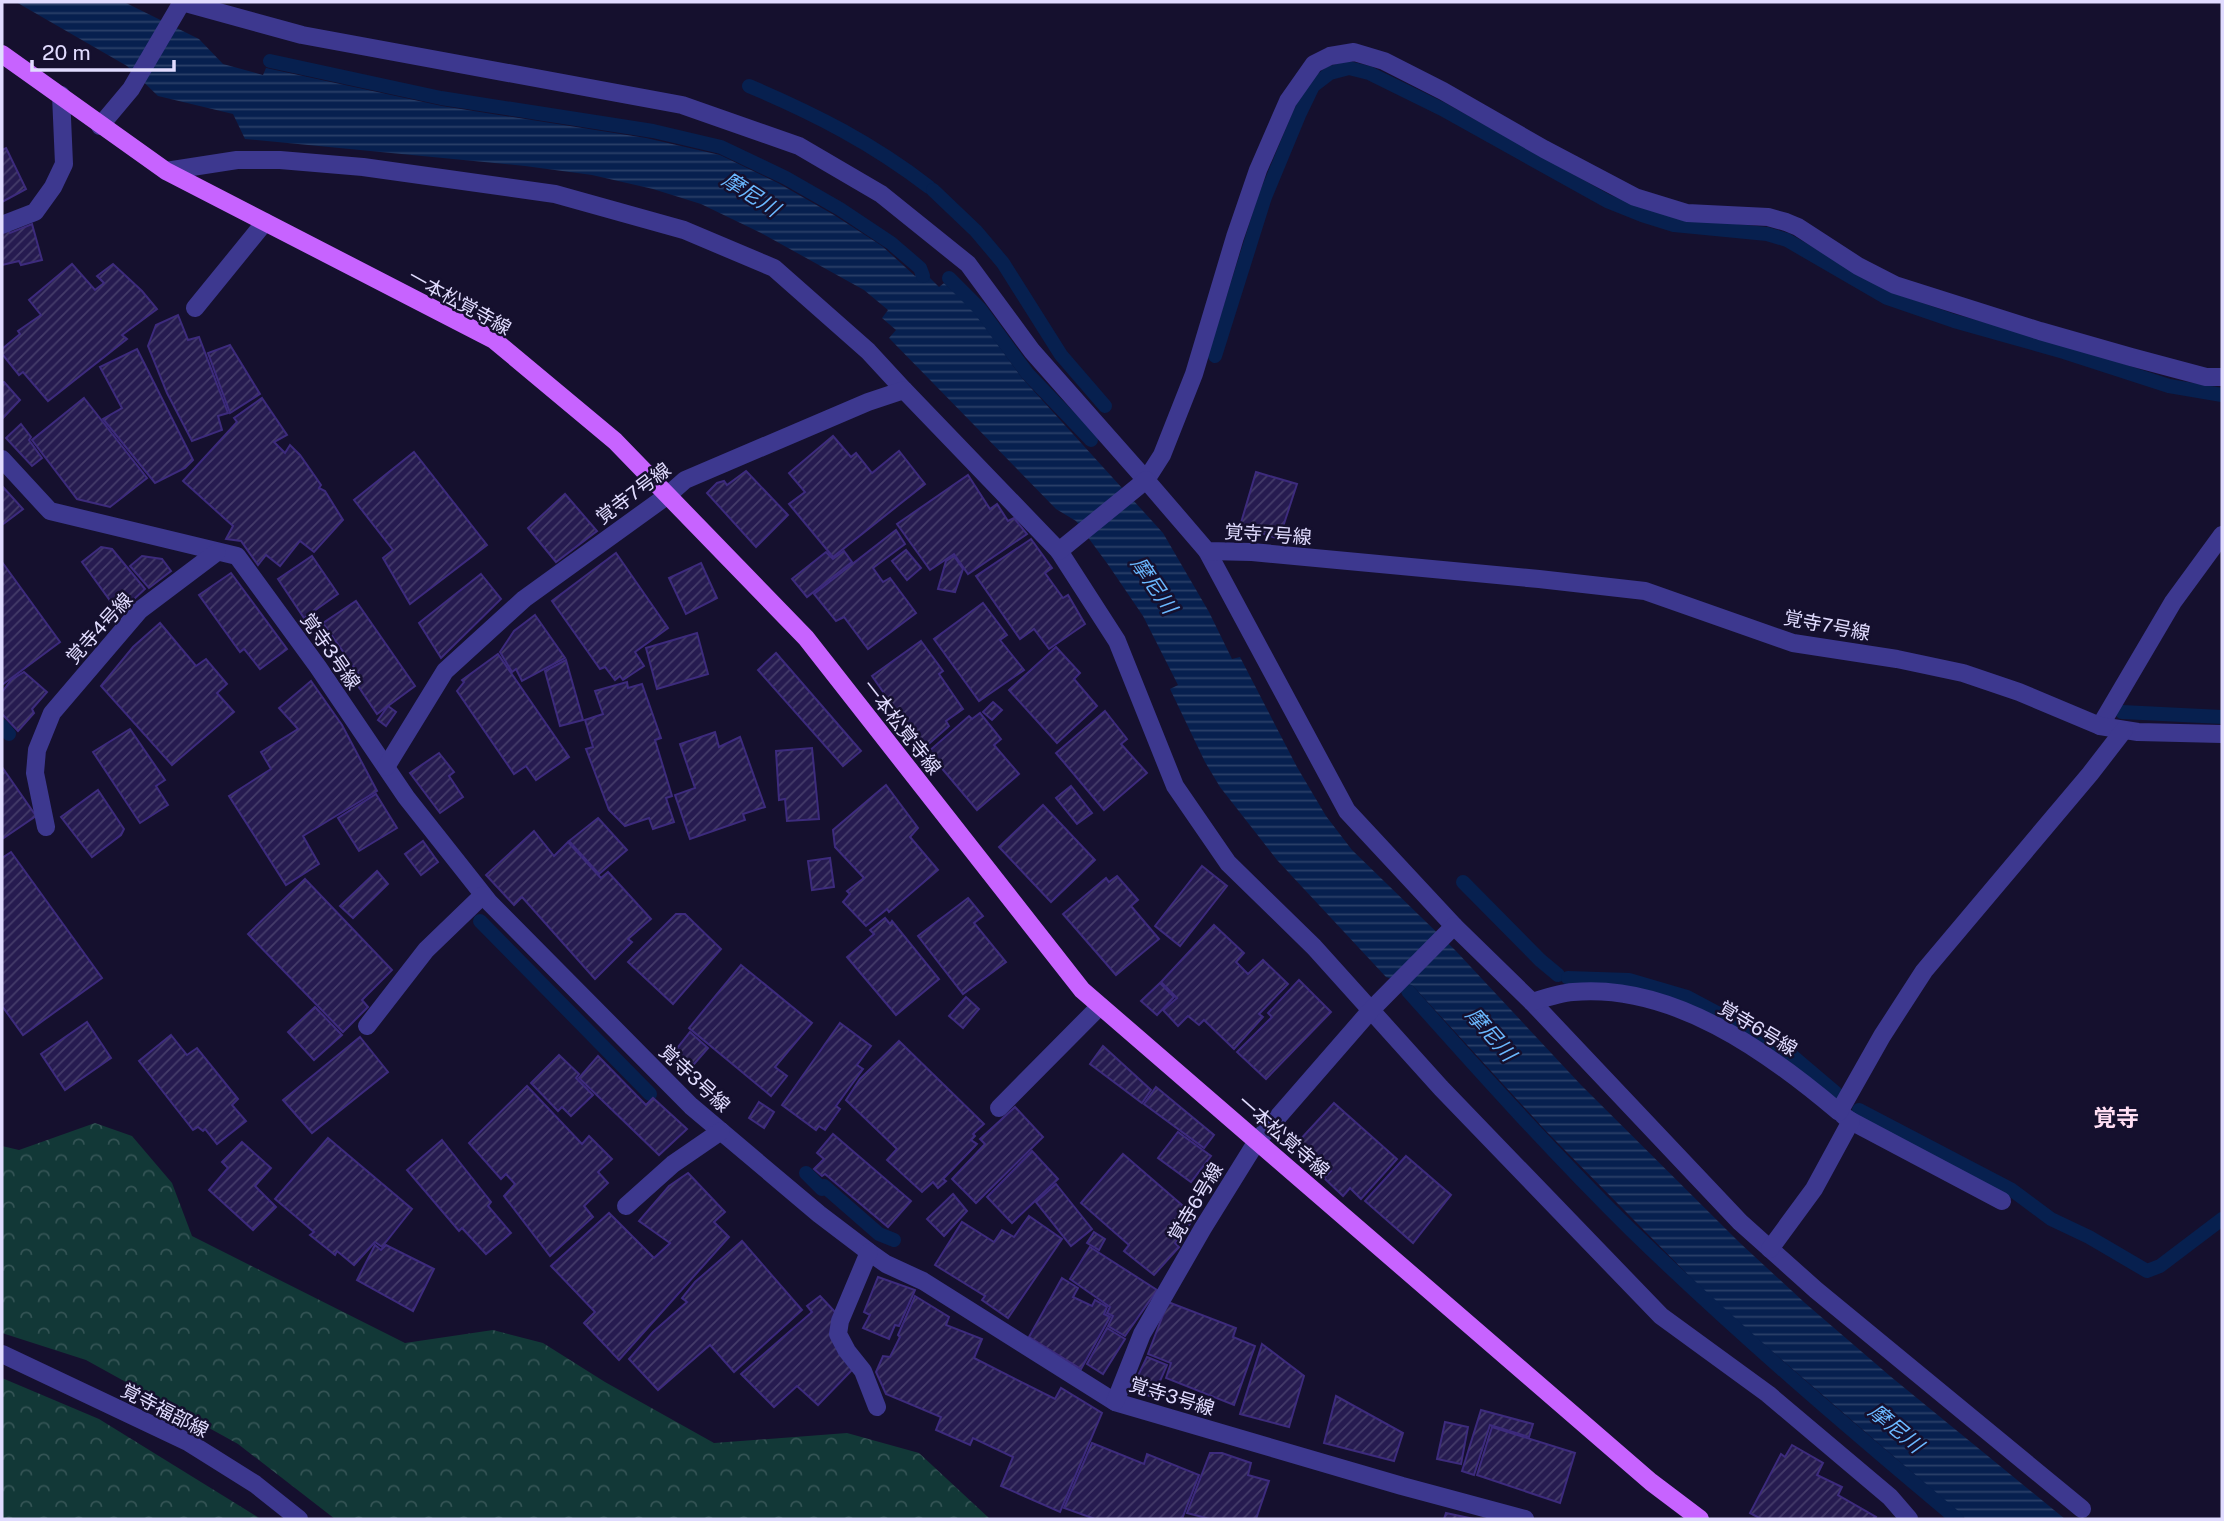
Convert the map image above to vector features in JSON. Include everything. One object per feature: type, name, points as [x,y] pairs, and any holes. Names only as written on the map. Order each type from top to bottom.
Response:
[{"type":"main road","name":"一本松覚寺線","points":[[2,54],[166,171],[494,341],[615,441],[806,638],[1082,990],[1651,1482],[1700,1519]]},
{"type":"street","points":[[100,126],[131,89],[179,7]]},
{"type":"street","name":"覚寺7号線","points":[[179,7],[302,35],[682,105],[799,146],[881,194],[968,264],[1032,351],[1140,484],[1207,551],[1252,552],[1645,591],[1793,643],[1897,659],[1963,673],[2020,692],[2100,726],[2124,730],[2222,734]]},
{"type":"street","points":[[1059,551],[1140,484],[1162,455],[1194,374],[1258,170],[1288,101],[1314,64],[1330,56],[1354,52],[1384,61],[1544,149],[1647,201],[1687,213],[1768,217],[1786,222],[1895,285],[2053,335],[2206,377],[2222,377]]},
{"type":"street","points":[[2,225],[34,212],[53,187],[64,164],[61,95]]},
{"type":"street","points":[[166,171],[237,160],[280,160],[363,167],[555,194],[684,230],[775,268],[868,351],[1059,551],[1117,641],[1175,786],[1228,863],[1314,947],[1441,1087],[1661,1316],[1768,1394],[1890,1497],[1909,1519]]},
{"type":"street","points":[[195,308],[265,222]]},
{"type":"street","name":"覚寺7号線","points":[[386,767],[445,671],[524,598],[685,480],[868,402],[904,390]]},
{"type":"street","name":"覚寺3号線","points":[[2,459],[50,511],[237,556],[318,667],[386,767],[483,895],[691,1106],[819,1214],[886,1264],[923,1281],[1115,1402],[1525,1519]]},
{"type":"street","points":[[2100,726],[2173,602],[2222,535]]},
{"type":"street","points":[[1207,551],[1347,811],[1450,931],[1532,1002],[1740,1222],[1826,1299],[2082,1509]]},
{"type":"street","name":"覚寺4号線","points":[[46,827],[36,773],[37,750],[52,713],[140,610],[217,552]]},
{"type":"street","points":[[1770,1249],[1814,1189],[1882,1036],[1924,971],[2082,785],[2124,730]]},
{"type":"street","points":[[367,1026],[426,950],[483,895]]},
{"type":"street","name":"覚寺6号線","points":[[1115,1402],[1143,1334],[1203,1228],[1257,1141],[1371,1010],[1450,931]]},
{"type":"street","name":"覚寺6号線","points":[[1532,1002],[1572,992],[1613,992],[1676,1007],[1726,1029],[1801,1080],[1845,1116],[2003,1202]]},
{"type":"street","points":[[999,1108],[1100,1006]]},
{"type":"street","points":[[626,1206],[673,1164],[721,1131]]},
{"type":"street","points":[[869,1252],[839,1321],[838,1334],[863,1371],[877,1407]]},
{"type":"street","name":"覚寺福部線","points":[[2,1354],[188,1443],[255,1484],[299,1519]]},
{"type":"green space","points":[[95,1123],[132,1136],[172,1183],[192,1236],[405,1343],[493,1330],[543,1343],[605,1382],[714,1443],[847,1433],[919,1453],[990,1519],[335,1519],[238,1444],[86,1360],[2,1333],[2,1146],[19,1150]]},
{"type":"green space","points":[[2,1378],[99,1419],[261,1519],[2,1519]]},
{"type":"water","name":"摩尼川","points":[[16,2],[124,2],[199,39],[223,64],[263,75],[266,68],[442,106],[646,138],[720,155],[778,183],[834,215],[882,246],[915,276],[922,270],[939,287],[944,283],[972,309],[1022,378],[1163,533],[1209,612],[1232,659],[1240,657],[1297,767],[1326,816],[1352,850],[1456,951],[1581,1085],[1741,1244],[1890,1376],[2065,1519],[1966,1519],[1716,1303],[1545,1130],[1413,986],[1386,977],[1277,860],[1220,787],[1170,689],[1178,685],[1143,616],[1076,521],[1056,509],[889,338],[896,330],[882,318],[888,310],[864,290],[761,233],[701,204],[653,189],[592,175],[525,166],[245,139],[233,114],[158,96],[127,66]]},
{"type":"building","points":[[6,148],[26,189],[2,202],[2,150]]},
{"type":"building","points":[[32,224],[42,260],[21,265],[19,261],[2,265],[2,230],[8,228],[10,233]]},
{"type":"building","points":[[72,264],[95,290],[104,283],[97,276],[113,264],[157,309],[122,335],[127,339],[48,401],[23,372],[19,375],[2,354],[2,349],[20,334],[18,331],[41,315],[29,300]]},
{"type":"building","points":[[178,315],[188,340],[199,337],[228,413],[218,416],[222,430],[192,441],[167,393],[148,346],[156,325]]},
{"type":"building","points":[[230,345],[260,394],[230,413],[208,353]]},
{"type":"building","points":[[137,349],[193,460],[185,468],[155,483],[103,419],[122,408],[100,367]]},
{"type":"building","points":[[4,382],[20,400],[2,419],[2,383]]},
{"type":"building","points":[[84,398],[147,478],[110,507],[77,499],[32,440]]},
{"type":"building","points":[[262,398],[287,435],[274,442],[285,453],[290,445],[300,455],[321,485],[319,488],[325,491],[343,520],[314,552],[300,541],[280,566],[266,555],[258,565],[241,541],[226,539],[233,526],[183,481],[237,422],[234,418]]},
{"type":"building","points":[[21,424],[42,458],[32,466],[6,438]]},
{"type":"building","points":[[833,436],[851,457],[856,453],[872,473],[899,451],[925,484],[833,557],[789,504],[805,492],[789,473]]},
{"type":"building","points":[[414,452],[487,545],[410,604],[383,558],[393,550],[354,500]]},
{"type":"building","points":[[746,471],[788,515],[756,547],[707,493],[717,483],[724,481],[727,485]]},
{"type":"building","points":[[1256,472],[1297,484],[1279,539],[1240,526]]},
{"type":"building","points":[[968,475],[990,509],[997,504],[1008,521],[1014,518],[1027,534],[968,574],[954,554],[930,570],[897,524]]},
{"type":"building","points":[[2,486],[23,509],[2,525]]},
{"type":"building","points":[[565,494],[597,531],[556,562],[528,528]]},
{"type":"building","points":[[896,530],[905,544],[873,568],[883,582],[890,578],[916,613],[868,649],[844,617],[836,621],[814,594]]},
{"type":"building","points":[[1031,539],[1052,568],[1045,573],[1063,598],[1068,595],[1085,624],[1049,649],[1034,629],[1020,639],[976,576]]},
{"type":"building","points":[[101,547],[112,549],[145,589],[119,613],[82,562]]},
{"type":"building","points":[[906,550],[921,568],[907,580],[892,561]]},
{"type":"building","points":[[844,551],[852,562],[807,597],[792,579],[826,552],[833,559]]},
{"type":"building","points":[[616,553],[668,628],[635,652],[644,666],[623,680],[620,676],[615,680],[605,667],[600,669],[552,601]]},
{"type":"building","points":[[142,556],[162,559],[171,571],[149,588],[130,566]]},
{"type":"building","points":[[312,556],[338,594],[304,618],[278,579]]},
{"type":"building","points":[[954,556],[963,569],[955,592],[938,589],[946,561]]},
{"type":"building","points":[[2,562],[60,642],[2,685]]},
{"type":"building","points":[[701,563],[717,598],[686,614],[669,578]]},
{"type":"building","points":[[231,573],[287,649],[260,669],[244,649],[240,652],[199,595]]},
{"type":"building","points":[[481,574],[501,599],[441,658],[419,623]]},
{"type":"building","points":[[356,601],[415,686],[377,714],[352,677],[358,673],[323,623]]},
{"type":"building","points":[[983,603],[1007,635],[1000,640],[1024,670],[979,701],[934,639]]},
{"type":"building","points":[[535,615],[565,658],[522,681],[516,669],[512,672],[500,652],[514,631]]},
{"type":"building","points":[[160,623],[196,666],[206,659],[227,684],[217,693],[234,712],[172,765],[101,686],[133,647]]},
{"type":"building","points":[[697,633],[708,674],[657,689],[646,648]]},
{"type":"building","points":[[921,641],[943,671],[939,674],[963,709],[946,721],[949,726],[923,749],[872,676]]},
{"type":"building","points":[[1056,647],[1080,673],[1074,679],[1097,706],[1057,743],[1009,690]]},
{"type":"building","points":[[776,653],[861,751],[843,766],[758,670]]},
{"type":"building","points":[[498,654],[569,757],[536,780],[526,766],[514,774],[457,691],[464,682],[462,680]]},
{"type":"building","points":[[566,660],[583,720],[560,726],[545,671]]},
{"type":"building","points":[[24,672],[47,692],[18,731],[2,714],[2,692],[11,680]]},
{"type":"building","points":[[311,681],[342,725],[377,791],[303,836],[319,864],[286,885],[229,796],[271,769],[261,752],[298,729],[279,708]]},
{"type":"building","points":[[627,682],[628,688],[642,684],[661,738],[655,740],[672,796],[666,798],[674,822],[653,829],[649,818],[625,826],[609,810],[586,749],[593,747],[585,720],[603,714],[595,691]]},
{"type":"building","points":[[993,702],[1002,710],[992,720],[983,712]]},
{"type":"building","points":[[388,706],[396,712],[386,726],[378,720]]},
{"type":"building","points":[[1105,711],[1127,739],[1121,744],[1147,773],[1104,810],[1056,753]]},
{"type":"building","points":[[980,713],[1001,739],[994,745],[1019,774],[977,810],[928,752],[969,716],[972,719]]},
{"type":"building","points":[[130,729],[165,780],[156,786],[168,805],[140,823],[93,752]]},
{"type":"building","points":[[715,732],[719,747],[740,737],[765,807],[743,814],[745,820],[690,839],[675,795],[695,788],[680,744]]},
{"type":"building","points":[[812,748],[819,819],[787,821],[785,799],[779,800],[776,751]]},
{"type":"building","points":[[439,753],[454,772],[449,776],[463,797],[440,813],[410,773]]},
{"type":"building","points":[[2,767],[36,816],[2,839]]},
{"type":"building","points":[[886,785],[918,828],[910,837],[938,870],[889,912],[887,909],[866,926],[843,902],[850,894],[847,891],[864,878],[835,847],[833,830]]},
{"type":"building","points":[[1071,786],[1092,813],[1077,824],[1056,798]]},
{"type":"building","points":[[98,790],[124,829],[121,835],[92,857],[61,817]]},
{"type":"building","points":[[376,794],[397,828],[359,851],[338,818]]},
{"type":"building","points":[[1043,805],[1095,860],[1051,902],[999,847]]},
{"type":"building","points":[[598,818],[627,850],[599,874],[569,841]]},
{"type":"building","points":[[534,831],[554,856],[568,842],[601,878],[608,872],[651,919],[628,939],[632,942],[595,979],[522,897],[514,905],[486,875]]},
{"type":"building","points":[[423,841],[438,862],[421,875],[405,854]]},
{"type":"building","points":[[11,852],[102,978],[23,1035],[2,1006],[2,858]]},
{"type":"building","points":[[830,858],[834,887],[812,890],[808,861]]},
{"type":"building","points":[[1202,866],[1227,886],[1180,946],[1155,926]]},
{"type":"building","points":[[377,871],[388,884],[353,918],[340,906]]},
{"type":"building","points":[[1117,876],[1138,900],[1131,906],[1159,939],[1116,975],[1063,914],[1106,878],[1109,882]]},
{"type":"building","points":[[305,879],[392,970],[362,1000],[368,1007],[343,1032],[248,934]]},
{"type":"building","points":[[968,898],[983,916],[974,923],[1006,962],[963,994],[918,936]]},
{"type":"building","points":[[676,914],[685,914],[721,949],[673,1004],[628,962]]},
{"type":"building","points":[[885,918],[890,924],[892,921],[939,979],[896,1015],[847,957],[874,934],[870,930]]},
{"type":"building","points":[[1214,925],[1244,953],[1236,962],[1248,974],[1263,960],[1288,984],[1259,1014],[1263,1017],[1234,1049],[1204,1020],[1199,1025],[1188,1016],[1178,1026],[1163,1010],[1177,998],[1161,982]]},
{"type":"building","points":[[741,965],[812,1023],[775,1067],[787,1076],[771,1096],[689,1028]]},
{"type":"building","points":[[1299,980],[1331,1012],[1266,1079],[1237,1052],[1272,1017],[1268,1013]]},
{"type":"building","points":[[1160,983],[1174,997],[1157,1015],[1141,1001]]},
{"type":"building","points":[[966,997],[979,1009],[963,1028],[949,1016]]},
{"type":"building","points":[[315,1007],[342,1035],[314,1060],[288,1032]]},
{"type":"building","points":[[87,1022],[111,1058],[65,1090],[41,1054]]},
{"type":"building","points":[[840,1023],[871,1046],[857,1065],[863,1069],[836,1106],[840,1109],[825,1130],[819,1126],[816,1130],[782,1105]]},
{"type":"building","points":[[690,1032],[708,1048],[688,1071],[671,1056]]},
{"type":"building","points":[[171,1035],[187,1055],[197,1048],[238,1099],[232,1105],[246,1121],[217,1144],[205,1129],[203,1131],[198,1127],[193,1130],[139,1061]]},
{"type":"building","points":[[360,1037],[388,1072],[312,1133],[283,1100]]},
{"type":"building","points":[[899,1041],[984,1124],[973,1134],[975,1136],[971,1140],[977,1144],[943,1179],[946,1181],[938,1188],[933,1182],[922,1192],[887,1160],[897,1149],[846,1100],[860,1079]]},
{"type":"building","points":[[1103,1046],[1151,1090],[1142,1103],[1090,1064]]},
{"type":"building","points":[[559,1055],[579,1074],[576,1078],[593,1095],[571,1116],[562,1107],[558,1111],[531,1083]]},
{"type":"building","points":[[598,1056],[646,1105],[653,1098],[687,1129],[659,1155],[579,1078]]},
{"type":"building","points":[[527,1086],[582,1144],[589,1136],[612,1159],[598,1172],[608,1183],[584,1206],[593,1217],[550,1256],[504,1196],[515,1184],[506,1174],[501,1179],[469,1143]]},
{"type":"building","points":[[1156,1087],[1214,1135],[1204,1148],[1144,1104]]},
{"type":"building","points":[[759,1102],[774,1112],[764,1128],[749,1118]]},
{"type":"building","points":[[1334,1103],[1397,1159],[1361,1199],[1350,1188],[1343,1196],[1324,1178],[1331,1171],[1298,1142]]},
{"type":"building","points":[[1015,1107],[1043,1137],[976,1203],[952,1179],[985,1144],[980,1139]]},
{"type":"building","points":[[1178,1132],[1211,1156],[1191,1182],[1158,1158]]},
{"type":"building","points":[[833,1134],[911,1201],[888,1227],[825,1174],[822,1176],[814,1169],[824,1159],[817,1153]]},
{"type":"building","points":[[328,1138],[412,1209],[382,1247],[375,1242],[354,1265],[337,1251],[335,1255],[310,1235],[314,1232],[275,1199]]},
{"type":"building","points":[[442,1140],[491,1202],[488,1206],[511,1233],[486,1254],[462,1228],[459,1231],[407,1170]]},
{"type":"building","points":[[242,1142],[271,1168],[255,1186],[276,1207],[253,1230],[209,1190],[228,1168],[222,1162]]},
{"type":"building","points":[[1032,1151],[1058,1179],[1012,1223],[987,1197]]},
{"type":"building","points":[[1123,1154],[1189,1211],[1182,1218],[1190,1224],[1175,1243],[1179,1247],[1154,1275],[1124,1251],[1129,1245],[1081,1203]]},
{"type":"building","points":[[1406,1156],[1451,1195],[1413,1243],[1365,1201]]},
{"type":"building","points":[[688,1173],[725,1212],[714,1222],[729,1237],[619,1360],[584,1323],[595,1312],[551,1266],[609,1213],[654,1258],[670,1243],[639,1221],[669,1186]]},
{"type":"building","points":[[1056,1184],[1092,1229],[1071,1246],[1036,1202]]},
{"type":"building","points":[[953,1194],[967,1211],[944,1236],[927,1219]]},
{"type":"building","points":[[1029,1216],[1062,1239],[1008,1318],[982,1300],[985,1296],[935,1265],[962,1222],[994,1242],[1002,1230],[1014,1237]]},
{"type":"building","points":[[1094,1232],[1105,1239],[1099,1250],[1087,1243]]},
{"type":"building","points":[[742,1241],[802,1310],[734,1372],[710,1345],[658,1390],[629,1359],[653,1332],[687,1302],[682,1298],[695,1282]]},
{"type":"building","points":[[375,1245],[381,1250],[386,1245],[434,1269],[413,1311],[357,1280]]},
{"type":"building","points":[[1090,1247],[1157,1290],[1125,1336],[1108,1326],[1113,1316],[1107,1313],[1110,1307],[1070,1279]]},
{"type":"building","points":[[878,1277],[915,1290],[899,1326],[895,1325],[889,1339],[863,1328],[870,1315],[864,1312]]},
{"type":"building","points":[[1062,1278],[1078,1288],[1073,1297],[1092,1306],[1095,1300],[1107,1307],[1104,1314],[1110,1317],[1081,1369],[1029,1337]]},
{"type":"building","points":[[820,1296],[837,1314],[853,1369],[818,1405],[797,1386],[774,1407],[741,1374],[812,1312],[807,1306]]},
{"type":"building","points":[[915,1296],[949,1317],[946,1325],[982,1339],[974,1358],[1055,1399],[1061,1388],[1102,1413],[1060,1512],[1001,1486],[1013,1457],[973,1438],[970,1445],[936,1430],[941,1417],[886,1394],[876,1372],[883,1356],[890,1357]]},
{"type":"building","points":[[1168,1302],[1236,1328],[1233,1337],[1255,1346],[1234,1405],[1166,1378],[1171,1363],[1148,1354]]},
{"type":"building","points":[[1107,1328],[1125,1339],[1103,1374],[1087,1364]]},
{"type":"building","points":[[1262,1344],[1304,1376],[1289,1427],[1240,1414]]},
{"type":"building","points":[[1147,1357],[1167,1365],[1153,1397],[1131,1390]]},
{"type":"building","points":[[1336,1396],[1403,1433],[1394,1461],[1324,1443]]},
{"type":"building","points":[[1481,1410],[1533,1424],[1529,1437],[1490,1425],[1474,1475],[1462,1471]]},
{"type":"building","points":[[1445,1422],[1468,1427],[1461,1464],[1437,1459]]},
{"type":"building","points":[[1492,1427],[1575,1453],[1560,1503],[1477,1475]]},
{"type":"building","points":[[1092,1443],[1144,1464],[1147,1454],[1199,1475],[1182,1519],[1095,1519],[1064,1508]]},
{"type":"building","points":[[1792,1445],[1823,1463],[1817,1475],[1842,1487],[1838,1495],[1876,1517],[1875,1519],[1761,1519],[1750,1513],[1781,1454],[1785,1457]]},
{"type":"building","points":[[1210,1453],[1222,1453],[1251,1463],[1248,1475],[1269,1481],[1256,1519],[1210,1519],[1187,1513]]},
{"type":"building","points":[[1446,1513],[1474,1519],[1444,1519]]},
{"type":"waterway","points":[[270,61],[441,98],[653,131],[721,147],[786,178],[840,209],[891,243],[920,268],[923,276]]},
{"type":"waterway","points":[[1215,356],[1265,197],[1299,115],[1313,86],[1330,73],[1349,68],[1369,73],[1442,109],[1607,201],[1642,215],[1674,225],[1767,234],[1787,240],[1887,298],[2169,386],[2222,395]]},
{"type":"waterway","points":[[749,86],[842,130],[929,187]]},
{"type":"waterway","points":[[933,190],[976,231],[1003,263],[1061,355],[1105,406]]},
{"type":"waterway","points":[[949,278],[980,309],[1027,373],[1091,440]]},
{"type":"waterway","points":[[2122,712],[2222,717]]},
{"type":"waterway","points":[[2,726],[9,734]]},
{"type":"waterway","points":[[1463,882],[1558,975]]},
{"type":"waterway","points":[[480,921],[650,1094]]},
{"type":"waterway","points":[[1568,978],[1629,980],[1687,997],[1783,1048],[1836,1093]]},
{"type":"waterway","points":[[1408,991],[1490,1083],[1632,1231],[1792,1378],[1957,1519]]},
{"type":"waterway","points":[[1859,1110],[2012,1190],[2051,1219],[2089,1237],[2147,1271],[2160,1266],[2222,1219]]},
{"type":"waterway","points":[[806,1173],[879,1234],[894,1240]]},
{"type":"district","name":"覚寺","points":[[2116,1117]]}]
